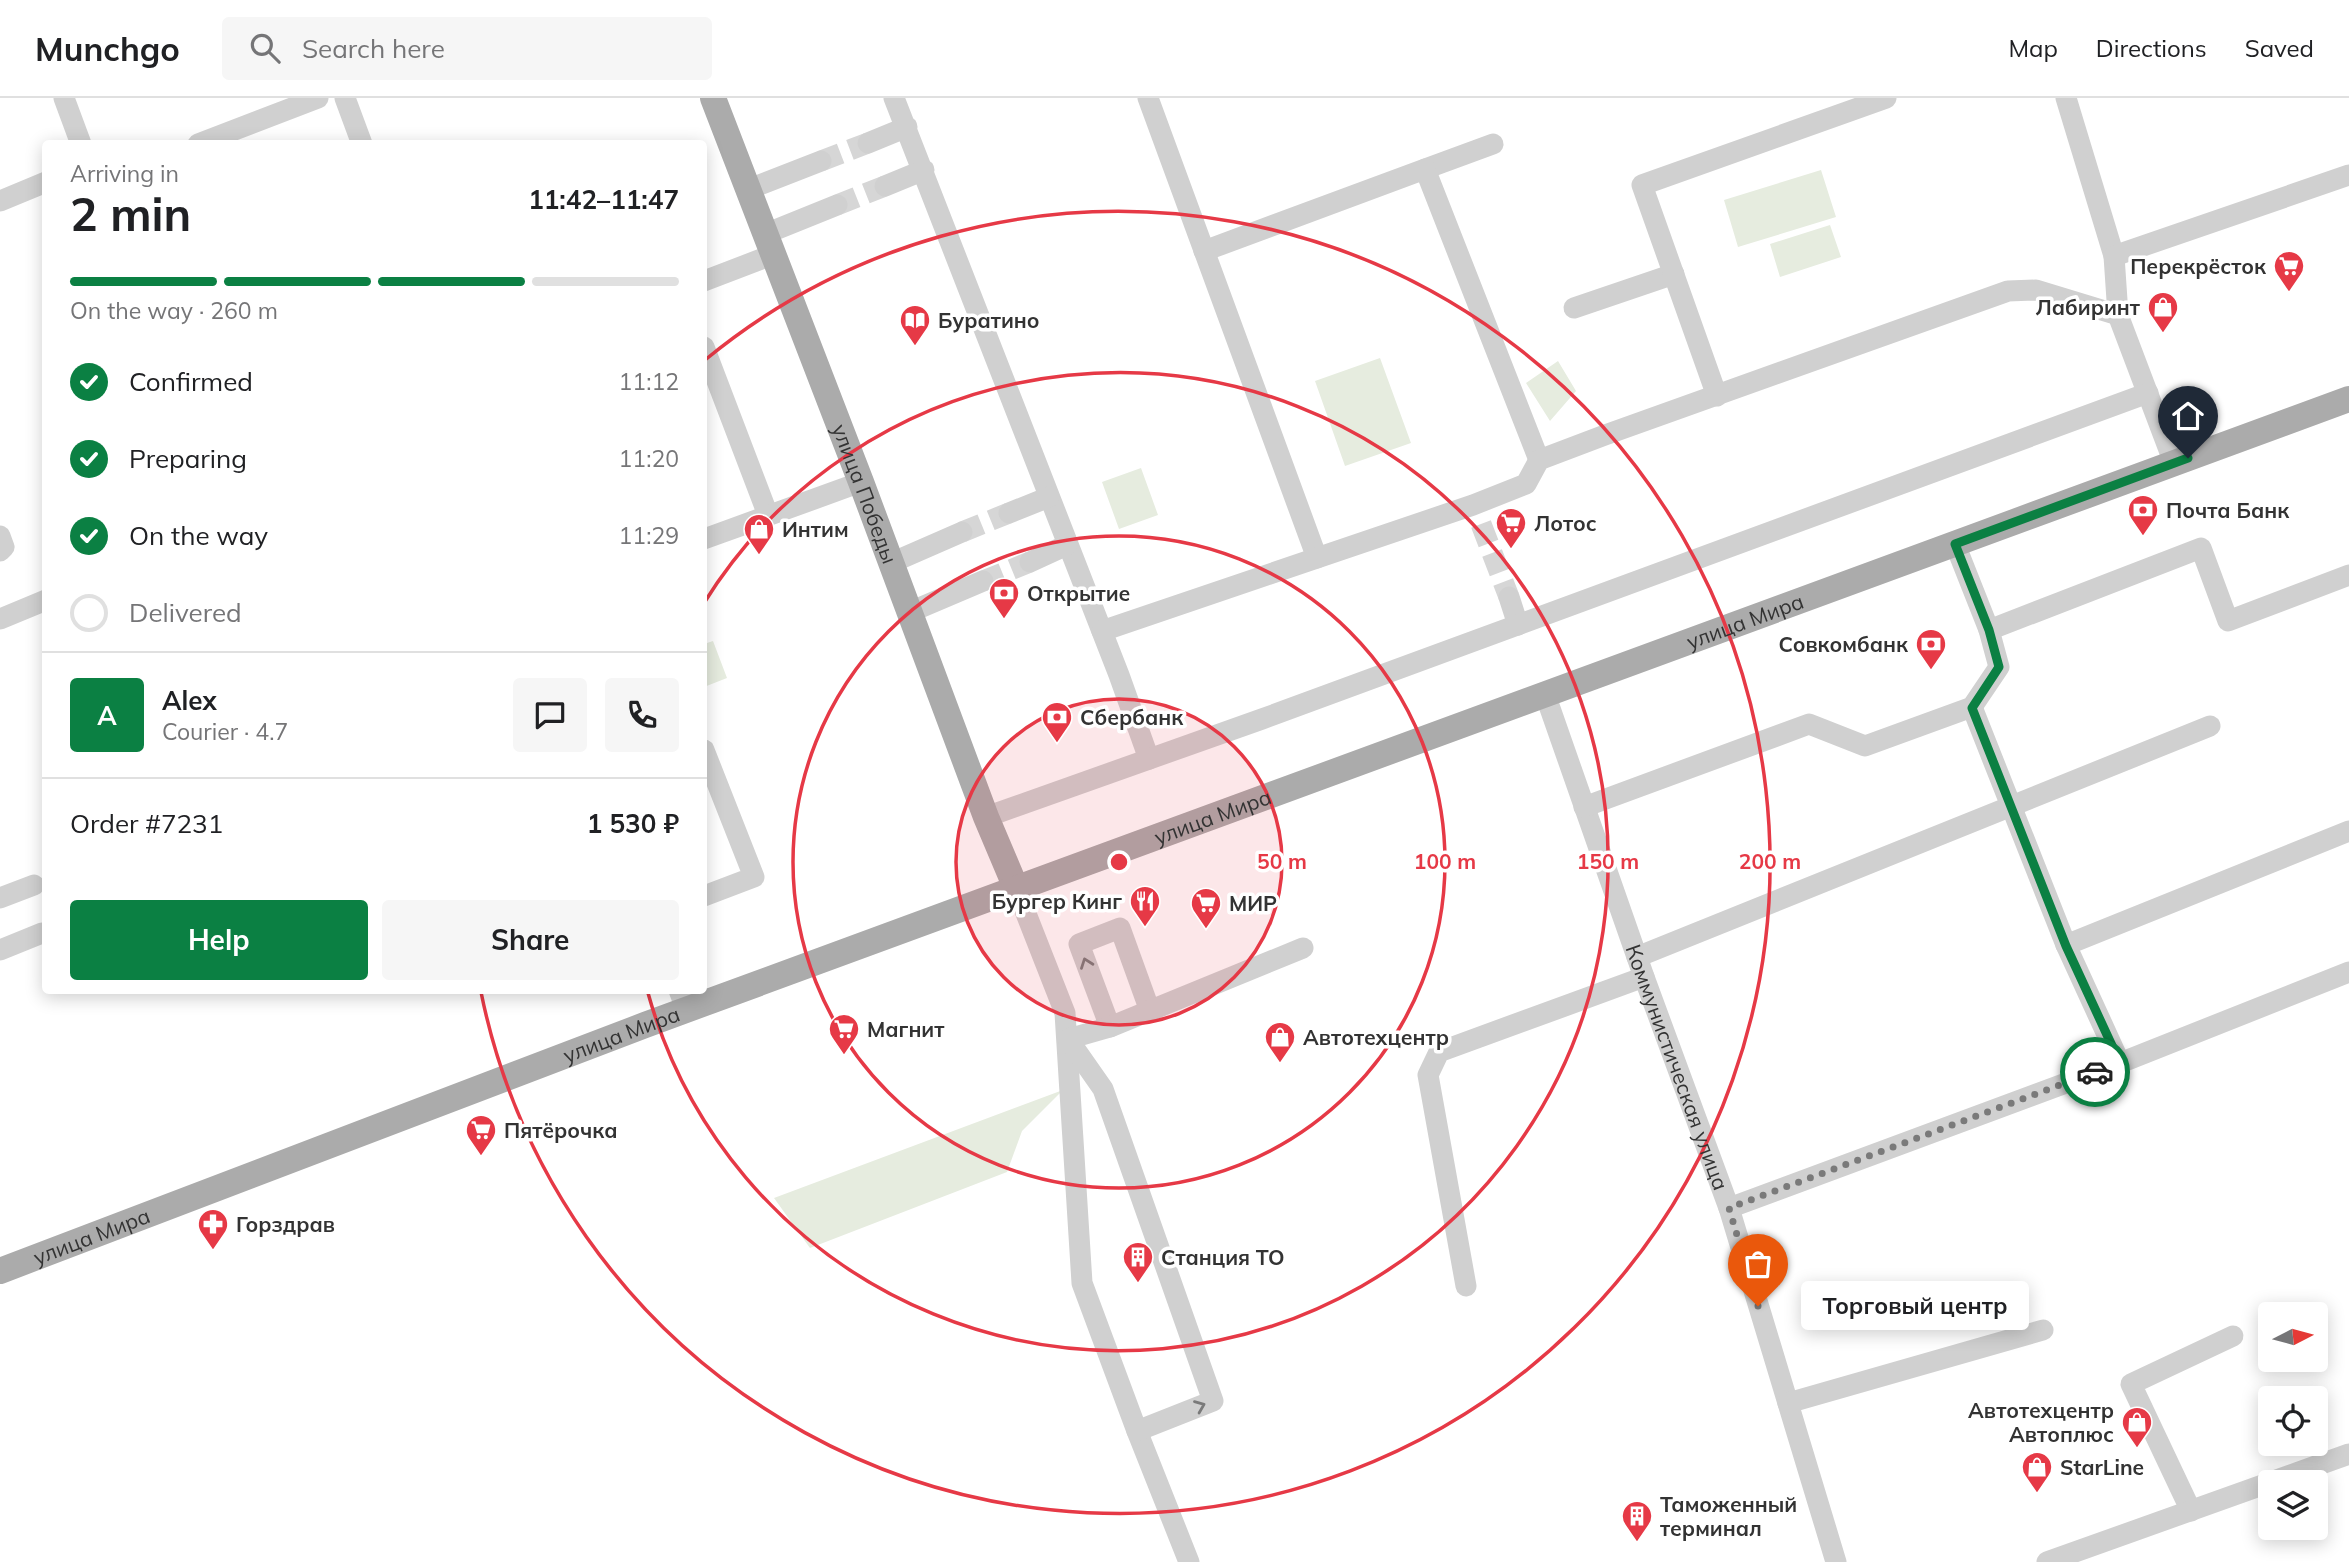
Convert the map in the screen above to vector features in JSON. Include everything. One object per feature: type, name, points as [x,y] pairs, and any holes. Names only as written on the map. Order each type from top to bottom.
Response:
[{"type":"main road","name":"улица Победы","points":[[713,98],[986,817],[1016,888]]},
{"type":"main road","name":"улица Мира","points":[[707,992],[1016,888],[2349,399]]},
{"type":"main road","name":"улица Мира","points":[[0,1271],[701,994]]},
{"type":"street","points":[[64,98],[80,140]]},
{"type":"street","points":[[208,140],[318,98]]},
{"type":"street","points":[[345,98],[361,140]]},
{"type":"street","points":[[894,98],[1102,631],[1149,760]]},
{"type":"street","points":[[1148,98],[1317,558]]},
{"type":"street","points":[[1717,396],[1642,185],[1886,98]]},
{"type":"street","points":[[2088,98],[2067,102],[2114,256],[2118,315],[2174,463]]},
{"type":"street","points":[[868,143],[906,127]]},
{"type":"street","points":[[1204,251],[1493,144]]},
{"type":"street","points":[[748,188],[821,161]]},
{"type":"street","points":[[1425,169],[1539,460]]},
{"type":"street","points":[[885,186],[924,170]]},
{"type":"street","points":[[2114,256],[2349,175]]},
{"type":"street","points":[[0,201],[42,184]]},
{"type":"street","points":[[707,279],[837,205]]},
{"type":"street","points":[[1574,308],[1674,274]]},
{"type":"street","points":[[1102,631],[1317,558],[1477,514],[1526,484],[1539,460],[2008,291],[2036,290],[2118,315]]},
{"type":"street","points":[[707,355],[768,515]]},
{"type":"street","points":[[986,817],[1149,760],[2148,393]]},
{"type":"street","points":[[707,538],[861,482]]},
{"type":"street","points":[[1009,513],[1049,497]]},
{"type":"street","points":[[891,563],[962,532]]},
{"type":"street","points":[[0,536],[4,547],[0,551]]},
{"type":"street","points":[[1584,807],[1809,724],[1865,746],[1972,708],[1999,667],[1989,630],[1955,544]]},
{"type":"street","points":[[1030,562],[1068,545]]},
{"type":"street","points":[[1989,630],[2201,548],[2228,621],[2349,575]]},
{"type":"street","points":[[910,612],[983,581]]},
{"type":"street","points":[[1509,597],[1518,625]]},
{"type":"street","points":[[0,620],[42,602]]},
{"type":"street","name":"Коммунистическая улица","points":[[1545,694],[1644,977],[1729,1208],[1836,1562]]},
{"type":"street","points":[[1972,708],[2066,946],[2120,1063]]},
{"type":"street","points":[[1637,957],[2210,726]]},
{"type":"street","points":[[707,758],[754,877],[707,895]]},
{"type":"street","points":[[2066,946],[2349,831]]},
{"type":"street","points":[[0,898],[34,885]]},
{"type":"street","points":[[1016,888],[1065,1013],[1082,1283],[1136,1431],[1189,1562]]},
{"type":"street","points":[[1110,1027],[1079,944],[1120,928],[1150,1011]]},
{"type":"street","points":[[0,950],[42,933]]},
{"type":"street","points":[[1068,1039],[1110,1027],[1303,948]]},
{"type":"street","points":[[1729,1208],[2120,1063],[2349,972]]},
{"type":"street","points":[[1466,1286],[1428,1075],[1439,1052],[1644,977]]},
{"type":"street","points":[[1068,1039],[1103,1089],[1213,1401],[1136,1431]]},
{"type":"street","points":[[1788,1403],[2043,1330]]},
{"type":"street","points":[[2191,1511],[2132,1384],[2233,1336]]},
{"type":"street","points":[[2047,1562],[2349,1454]]},
{"type":"shaded area","points":[[1821,170],[1836,217],[1738,247],[1724,200]]},
{"type":"shaded area","points":[[1830,225],[1841,257],[1780,277],[1770,244]]},
{"type":"shaded area","points":[[1380,358],[1411,443],[1345,466],[1315,381]]},
{"type":"shaded area","points":[[1558,361],[1576,391],[1550,421],[1526,383]]},
{"type":"shaded area","points":[[1141,468],[1158,515],[1119,529],[1102,482]]},
{"type":"shaded area","points":[[713,641],[727,678],[707,686],[707,643]]},
{"type":"shaded area","points":[[1063,1090],[1022,1131],[1007,1172],[810,1248],[774,1198]]},
{"type":"tunnel","points":[[821,161],[868,143]]},
{"type":"tunnel","points":[[837,205],[885,186]]},
{"type":"tunnel","points":[[962,532],[1009,513]]},
{"type":"tunnel","points":[[1481,524],[1509,597]]},
{"type":"tunnel","points":[[983,581],[1030,562]]},
{"type":"way so far","points":[[1758,1306],[1729,1208],[2095,1072]]},
{"type":"place","name":"Перекрёсток","points":[[2289,293]]},
{"type":"place","name":"Лабиринт","points":[[2163,334]]},
{"type":"place","name":"Буратино","points":[[915,347]]},
{"type":"place","name":"Почта Банк","points":[[2143,537]]},
{"type":"place","name":"Лотос","points":[[1511,550]]},
{"type":"place","name":"Интим","points":[[759,556]]},
{"type":"place","name":"Открытие","points":[[1004,620]]},
{"type":"place","name":"Совкомбанк","points":[[1931,671]]},
{"type":"place","name":"Сбербанк","points":[[1057,744]]},
{"type":"place","name":"Бургер Кинг","points":[[1145,928]]},
{"type":"place","name":"МИР","points":[[1206,930]]},
{"type":"place","name":"Магнит","points":[[844,1056]]},
{"type":"place","name":"Автотехцентр","points":[[1280,1064]]},
{"type":"place","name":"Пятёрочка","points":[[481,1157]]},
{"type":"place","name":"Горздрав","points":[[213,1251]]},
{"type":"place","name":"Станция ТО","points":[[1138,1284]]},
{"type":"place","name":"Торговый центр","points":[[1758,1306]]},
{"type":"place","name":"Автотехцентр Автоплюс","points":[[2137,1449]]},
{"type":"place","name":"StarLine","points":[[2037,1494]]},
{"type":"place","name":"Таможенный терминал","points":[[1637,1543]]},
{"type":"route","points":[[2095,1072],[2120,1063],[2066,946],[1972,708],[1999,667],[1989,630],[1955,544],[2188,458]]}]
